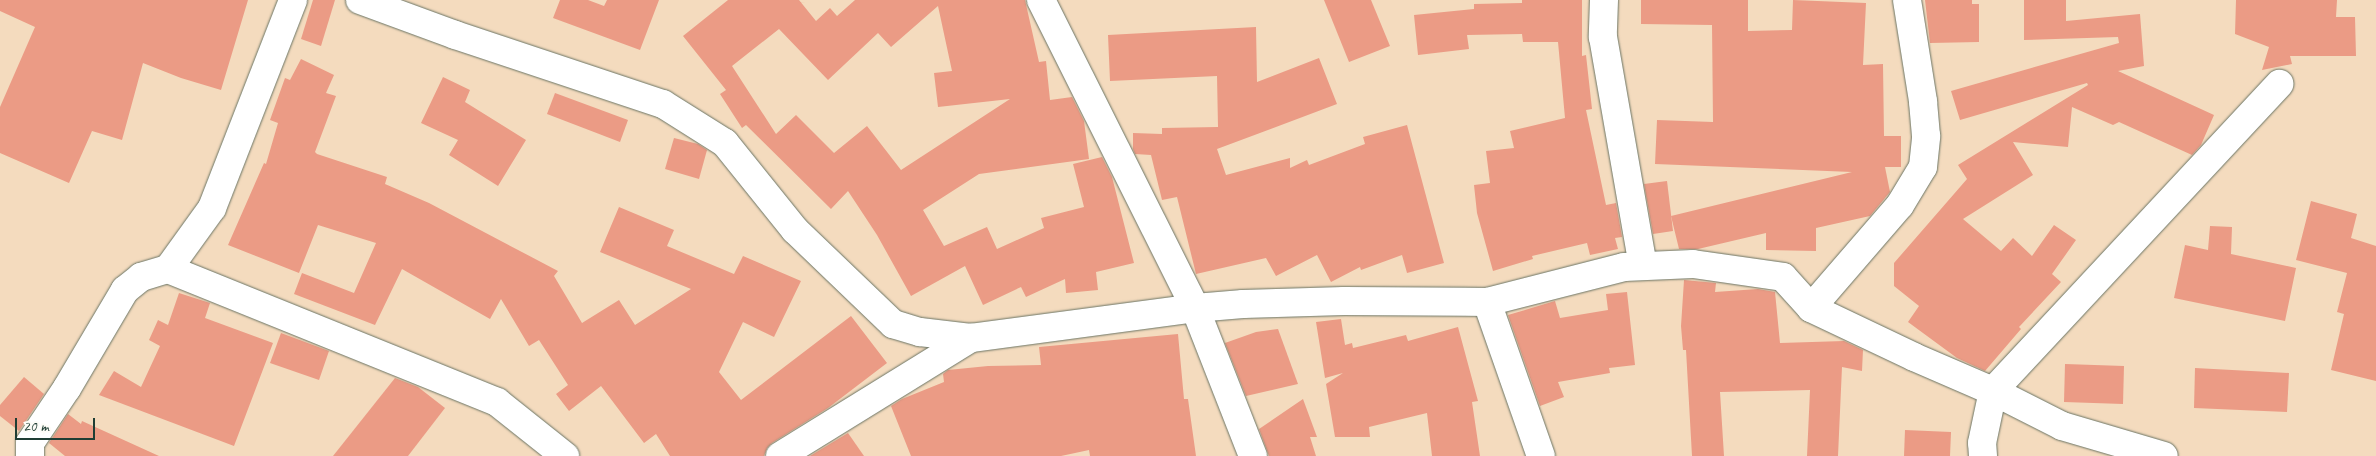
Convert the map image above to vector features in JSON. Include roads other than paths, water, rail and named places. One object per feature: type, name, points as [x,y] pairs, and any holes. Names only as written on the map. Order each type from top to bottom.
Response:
[{"type":"street","points":[[25,452],[67,388],[125,290],[141,277],[168,269],[212,208],[294,0]]},
{"type":"street","points":[[360,0],[455,35],[663,104],[725,142],[795,230],[893,324],[920,332],[971,338],[1195,308],[1344,301],[1487,302],[1624,267],[1693,264],[1783,277],[1812,308],[1914,357],[1993,392],[2062,426],[2164,456]]},
{"type":"street","points":[[1042,0],[1195,308],[1253,456]]},
{"type":"street","points":[[1604,0],[1603,37],[1643,266]]},
{"type":"street","points":[[1812,308],[1900,205],[1923,167],[1926,136],[1923,102],[1907,0]]},
{"type":"street","points":[[1983,456],[1982,443],[1993,392],[2279,84]]},
{"type":"street","points":[[168,269],[497,402],[565,456]]},
{"type":"street","points":[[1487,302],[1542,456]]},
{"type":"street","points":[[780,456],[971,338]]}]
